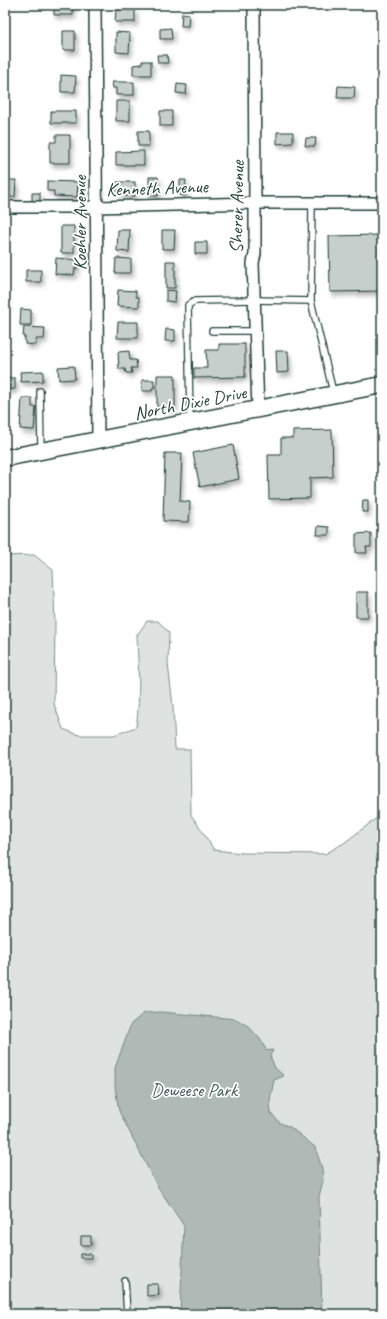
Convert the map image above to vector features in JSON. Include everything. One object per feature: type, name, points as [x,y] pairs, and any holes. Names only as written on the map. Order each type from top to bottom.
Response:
[{"type":"main road","name":"North Dixie Drive","points":[[5,458],[382,385]]},
{"type":"street","name":"Koehler Avenue","points":[[95,5],[98,441]]},
{"type":"street","name":"Sherer Avenue","points":[[254,5],[255,254],[253,263],[258,410]]},
{"type":"street","name":"Kenneth Avenue","points":[[5,207],[97,207],[255,202],[382,203]]},
{"type":"lane","points":[[312,202],[311,301],[334,395]]},
{"type":"lane","points":[[190,423],[188,305],[195,301],[311,301]]},
{"type":"lane","points":[[212,331],[255,331]]},
{"type":"lane","points":[[40,391],[41,451]]},
{"type":"lane","points":[[125,1281],[127,1314]]},
{"type":"green space","name":"Deweese Park","points":[[34,555],[53,570],[55,623],[54,704],[63,729],[79,735],[114,735],[136,727],[139,692],[137,635],[147,621],[158,621],[169,633],[168,664],[173,706],[175,749],[190,749],[191,815],[214,850],[242,853],[325,854],[344,843],[382,814],[382,1314],[5,1314],[5,556]]},
{"type":"shaded area","points":[[161,1012],[236,1019],[248,1026],[260,1039],[267,1051],[273,1050],[270,1056],[275,1068],[284,1076],[274,1080],[270,1100],[271,1113],[280,1123],[290,1127],[315,1147],[322,1168],[323,1181],[319,1196],[322,1314],[180,1314],[184,1226],[156,1184],[119,1111],[115,1087],[115,1068],[131,1024],[144,1013]]},
{"type":"building","points":[[54,5],[73,5],[73,15],[54,15]]},
{"type":"building","points":[[116,10],[135,10],[135,22],[115,22]]},
{"type":"building","points":[[182,13],[189,14],[188,26],[181,26]]},
{"type":"building","points":[[171,28],[172,39],[160,39],[160,29]]},
{"type":"building","points":[[63,31],[75,31],[75,50],[63,50]]},
{"type":"building","points":[[116,32],[130,33],[129,53],[116,52]]},
{"type":"building","points":[[157,55],[167,55],[168,63],[158,63]]},
{"type":"building","points":[[142,61],[151,61],[151,75],[133,75],[133,65],[142,64]]},
{"type":"building","points":[[61,75],[76,76],[75,92],[61,92]]},
{"type":"building","points":[[112,82],[134,82],[134,95],[116,95],[116,88],[113,88]]},
{"type":"building","points":[[177,84],[187,85],[186,94],[176,93]]},
{"type":"building","points":[[338,86],[355,87],[354,98],[337,98]]},
{"type":"building","points":[[116,101],[130,101],[130,121],[116,121]]},
{"type":"building","points":[[51,111],[76,111],[76,123],[51,123]]},
{"type":"building","points":[[160,111],[172,111],[172,126],[160,126]]},
{"type":"building","points":[[138,131],[149,131],[149,146],[138,146]]},
{"type":"building","points":[[277,132],[293,132],[293,143],[277,144]]},
{"type":"building","points":[[56,135],[70,135],[70,163],[50,163],[50,142],[56,142]]},
{"type":"building","points":[[306,138],[316,138],[315,146],[305,146]]},
{"type":"building","points":[[144,151],[144,165],[116,165],[116,152]]},
{"type":"building","points":[[149,177],[158,177],[158,196],[149,196]]},
{"type":"building","points":[[5,180],[16,180],[15,197],[5,197]]},
{"type":"building","points":[[180,180],[186,180],[185,196],[180,195]]},
{"type":"building","points":[[47,181],[78,182],[77,197],[54,196],[54,191],[47,191]]},
{"type":"building","points":[[117,182],[135,182],[135,196],[124,196],[123,193],[117,193]]},
{"type":"building","points":[[32,193],[40,193],[40,202],[32,202]]},
{"type":"building","points":[[61,226],[74,226],[74,253],[61,253]]},
{"type":"building","points":[[118,230],[130,230],[129,252],[117,251]]},
{"type":"building","points":[[162,230],[175,230],[174,249],[162,249]]},
{"type":"building","points":[[380,235],[381,291],[330,292],[329,236]]},
{"type":"building","points":[[195,242],[207,242],[207,254],[195,254]]},
{"type":"building","points":[[56,258],[78,260],[77,269],[75,268],[74,275],[55,274]]},
{"type":"building","points":[[116,258],[131,259],[131,273],[115,273]]},
{"type":"building","points":[[166,261],[175,261],[175,288],[166,288]]},
{"type":"building","points":[[26,270],[41,270],[41,282],[26,282]]},
{"type":"building","points":[[118,290],[136,291],[136,297],[139,297],[139,307],[117,306]]},
{"type":"building","points":[[166,290],[176,291],[175,302],[166,301]]},
{"type":"building","points":[[21,309],[31,310],[31,325],[20,325]]},
{"type":"building","points":[[118,322],[138,322],[138,338],[117,338]]},
{"type":"building","points":[[24,327],[45,328],[44,339],[36,339],[36,345],[25,344],[25,337],[23,337]]},
{"type":"building","points":[[166,329],[175,330],[175,341],[165,341]]},
{"type":"building","points":[[219,344],[245,344],[245,377],[194,378],[194,368],[207,368],[206,350],[219,350]]},
{"type":"building","points":[[129,351],[130,360],[136,360],[137,368],[131,368],[132,373],[126,373],[125,369],[119,369],[118,352]]},
{"type":"building","points":[[276,351],[288,351],[289,372],[277,373]]},
{"type":"building","points":[[74,366],[75,379],[59,380],[58,367]]},
{"type":"building","points":[[43,371],[43,381],[21,382],[20,372]]},
{"type":"building","points":[[157,375],[175,375],[175,408],[157,408]]},
{"type":"building","points":[[5,378],[15,378],[15,389],[5,390]]},
{"type":"building","points":[[142,380],[154,380],[154,388],[152,388],[152,391],[142,391]]},
{"type":"building","points":[[22,398],[32,398],[32,407],[36,407],[34,430],[20,429]]},
{"type":"building","points":[[332,430],[333,477],[310,478],[310,498],[269,499],[268,455],[281,455],[281,438],[293,438],[293,431]]},
{"type":"building","points":[[233,445],[239,479],[200,487],[193,453]]},
{"type":"building","points":[[165,453],[182,453],[180,501],[190,502],[189,522],[163,521]]},
{"type":"building","points":[[363,500],[368,500],[368,512],[362,512]]},
{"type":"building","points":[[318,526],[329,527],[329,535],[317,535]]},
{"type":"building","points":[[371,533],[371,547],[366,547],[367,553],[356,553],[356,534]]},
{"type":"building","points":[[356,592],[368,592],[368,617],[356,617]]},
{"type":"building","points":[[81,1236],[91,1236],[91,1245],[81,1245]]},
{"type":"building","points":[[80,1254],[91,1254],[91,1258],[80,1258]]},
{"type":"building","points":[[147,1284],[158,1284],[159,1295],[147,1296]]}]
